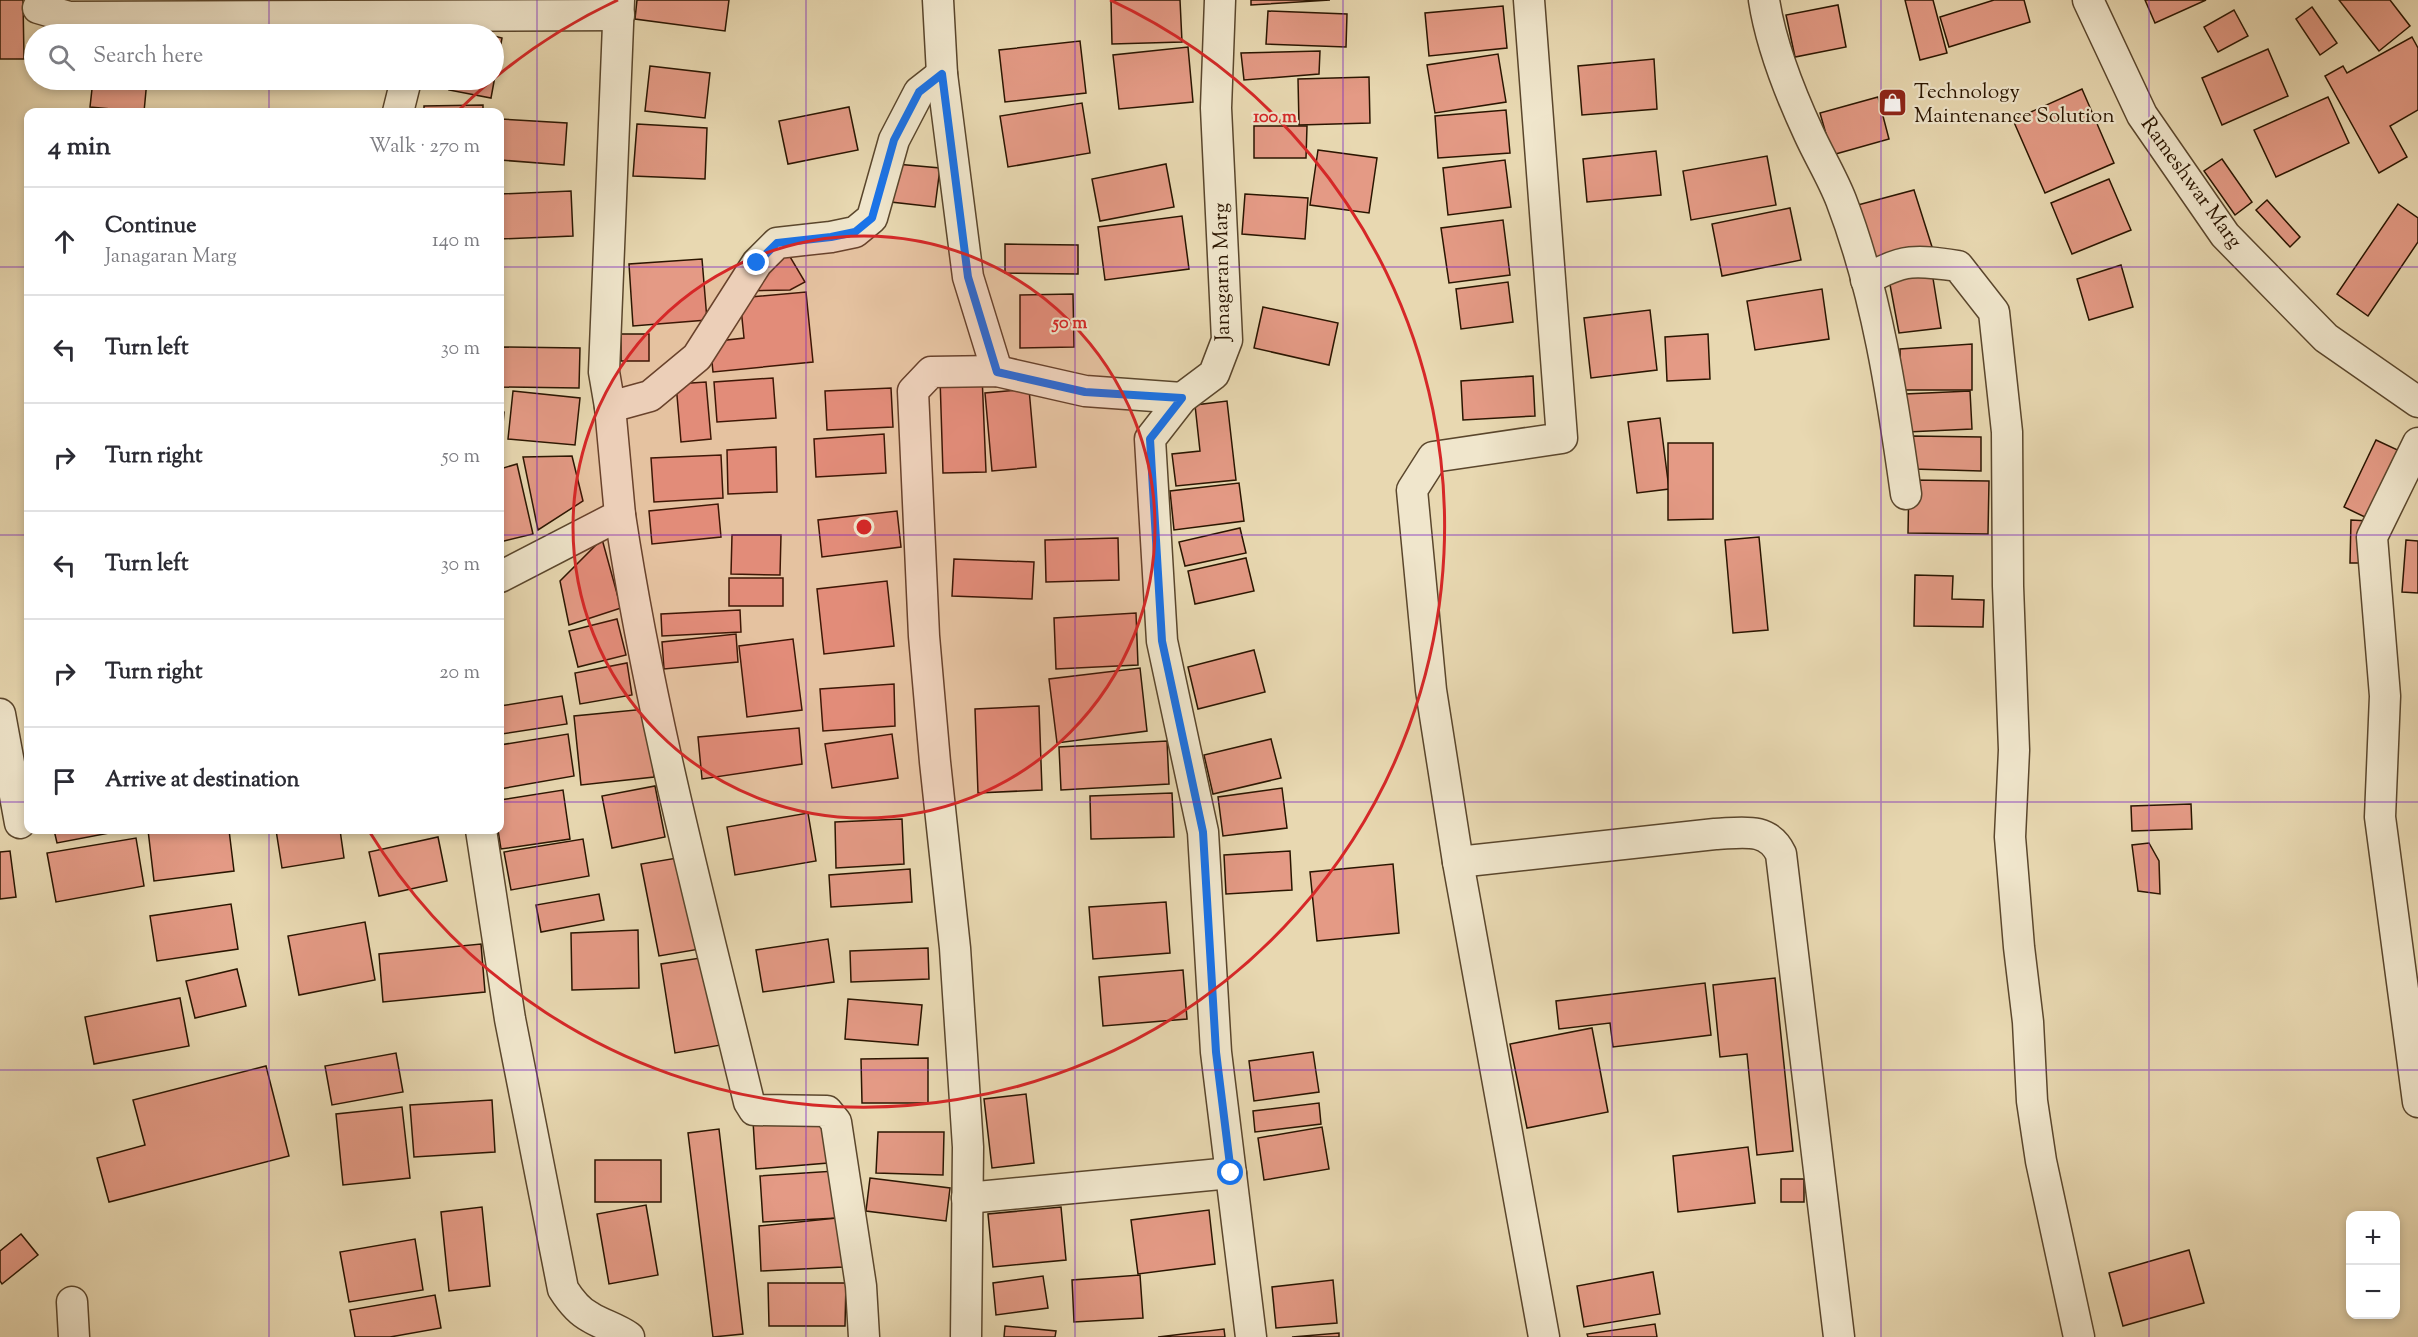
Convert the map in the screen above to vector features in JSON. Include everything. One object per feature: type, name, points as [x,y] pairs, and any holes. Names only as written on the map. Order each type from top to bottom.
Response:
[{"type":"street","points":[[938,0],[942,74],[968,277],[997,372]]},
{"type":"street","name":"Janagaran Marg","points":[[1220,0],[1216,108],[1227,340],[1214,374],[1182,398],[1150,439],[1162,641],[1203,832],[1216,1052],[1251,1337]]},
{"type":"street","points":[[1529,0],[1562,438],[1433,457],[1412,490],[1431,690],[1458,862],[1544,1337]]},
{"type":"street","points":[[1764,0],[1769,34],[1808,131],[1841,199],[1866,280],[1888,371],[1906,494]]},
{"type":"street","name":"Rameshwar Marg","points":[[2088,0],[2142,115],[2225,235],[2326,338],[2418,402]]},
{"type":"street","points":[[429,24],[619,7],[604,372],[630,582],[660,727],[749,1102],[754,1110],[827,1111],[836,1122],[861,1286],[864,1337]]},
{"type":"street","points":[[38,8],[69,17],[374,24]]},
{"type":"street","points":[[610,407],[650,396],[697,357],[757,263],[777,243],[855,232],[872,218],[894,140],[919,92],[942,74]]},
{"type":"street","points":[[399,108],[404,90]]},
{"type":"street","points":[[1866,280],[1885,268],[1916,260],[1958,266],[1994,312],[2007,432],[2009,609],[2014,750],[2010,837],[2019,947],[2028,1022],[2032,1101],[2041,1161],[2079,1337]]},
{"type":"street","points":[[966,1337],[968,1147],[955,948],[934,762],[924,636],[913,391],[931,372],[997,372],[1085,392],[1182,398]]},
{"type":"street","points":[[2418,442],[2372,537],[2385,696],[2380,817],[2418,1102]]},
{"type":"street","points":[[504,575],[620,515]]},
{"type":"street","points":[[0,714],[20,823]]},
{"type":"street","points":[[482,834],[510,1020],[563,1289],[573,1304],[589,1317],[616,1328],[629,1337]]},
{"type":"street","points":[[1458,862],[1726,834],[1765,835],[1777,844],[1781,854],[1793,947],[1839,1337]]},
{"type":"street","points":[[967,1198],[1231,1173]]},
{"type":"street","points":[[72,1302],[74,1337]]},
{"type":"building","points":[[0,0],[23,0],[24,59],[0,59]]},
{"type":"building","points":[[637,0],[729,0],[725,31],[635,19]]},
{"type":"building","points":[[1111,0],[1180,0],[1182,42],[1112,44]]},
{"type":"building","points":[[1251,0],[1330,0],[1251,5]]},
{"type":"building","points":[[1905,0],[1933,0],[1947,53],[1920,60]]},
{"type":"building","points":[[1994,0],[2024,0],[2030,22],[1949,47],[1940,17]]},
{"type":"building","points":[[2145,0],[2206,0],[2155,23]]},
{"type":"building","points":[[2339,0],[2390,0],[2410,26],[2379,51]]},
{"type":"building","points":[[1838,5],[1846,47],[1795,57],[1786,15]]},
{"type":"building","points":[[1503,6],[1507,48],[1429,56],[1425,13]]},
{"type":"building","points":[[2312,7],[2337,43],[2320,55],[2296,19]]},
{"type":"building","points":[[2234,10],[2248,36],[2218,52],[2204,27]]},
{"type":"building","points":[[1268,11],[1347,14],[1346,47],[1266,44]]},
{"type":"building","points":[[2412,37],[2418,48],[2418,110],[2390,126],[2407,157],[2379,173],[2325,76],[2343,66],[2347,73]]},
{"type":"building","points":[[1080,41],[1086,93],[1005,102],[999,50]]},
{"type":"building","points":[[1188,47],[1193,102],[1119,109],[1113,55]]},
{"type":"building","points":[[2268,49],[2288,96],[2222,125],[2202,78]]},
{"type":"building","points":[[1320,51],[1319,74],[1244,80],[1241,53]]},
{"type":"building","points":[[1498,54],[1506,102],[1435,113],[1427,65]]},
{"type":"building","points":[[1654,59],[1657,109],[1582,115],[1578,66]]},
{"type":"building","points":[[650,66],[710,73],[705,118],[645,111]]},
{"type":"building","points":[[1369,77],[1370,123],[1299,125],[1298,79]]},
{"type":"building","points":[[2082,89],[2114,163],[2045,193],[2013,120]]},
{"type":"building","points":[[92,90],[146,90],[144,108],[90,107]]},
{"type":"building","points":[[449,90],[492,90],[491,98]]},
{"type":"building","points":[[1878,97],[1889,139],[1832,155],[1820,113]]},
{"type":"building","points":[[2328,97],[2349,143],[2276,177],[2254,130]]},
{"type":"building","points":[[1082,103],[1090,153],[1008,167],[1000,116]]},
{"type":"building","points":[[483,105],[483,108],[424,108],[424,106]]},
{"type":"building","points":[[849,107],[858,150],[788,164],[779,121]]},
{"type":"building","points":[[1506,110],[1510,153],[1438,158],[1435,116]]},
{"type":"building","points":[[504,119],[567,123],[564,165],[504,160]]},
{"type":"building","points":[[637,124],[707,128],[705,179],[633,176]]},
{"type":"building","points":[[1254,126],[1307,126],[1306,158],[1254,158]]},
{"type":"building","points":[[1318,150],[1377,158],[1369,213],[1310,205]]},
{"type":"building","points":[[1656,151],[1661,195],[1587,202],[1583,159]]},
{"type":"building","points":[[1767,156],[1776,205],[1691,220],[1683,171]]},
{"type":"building","points":[[2222,159],[2252,202],[2235,215],[2204,171]]},
{"type":"building","points":[[1505,160],[1511,207],[1448,215],[1443,168]]},
{"type":"building","points":[[896,164],[940,168],[935,207],[891,202]]},
{"type":"building","points":[[1166,164],[1174,207],[1100,221],[1092,179]]},
{"type":"building","points":[[2109,179],[2131,230],[2072,254],[2051,203]]},
{"type":"building","points":[[1914,190],[1933,250],[1873,260],[1854,206]]},
{"type":"building","points":[[571,191],[573,236],[504,239],[504,194]]},
{"type":"building","points":[[1245,194],[1308,198],[1305,239],[1242,234]]},
{"type":"building","points":[[2267,200],[2300,237],[2290,247],[2256,210]]},
{"type":"building","points":[[2398,204],[2418,218],[2418,242],[2368,316],[2337,294]]},
{"type":"building","points":[[1790,208],[1801,260],[1722,276],[1712,224]]},
{"type":"building","points":[[1182,216],[1189,269],[1105,280],[1098,227]]},
{"type":"building","points":[[1503,220],[1510,275],[1449,283],[1441,228]]},
{"type":"building","points":[[1005,244],[1078,245],[1078,274],[1005,273]]},
{"type":"building","points":[[783,245],[805,282],[790,290],[745,291]]},
{"type":"building","points":[[702,259],[707,320],[633,326],[629,264]]},
{"type":"building","points":[[2121,265],[2133,307],[2089,320],[2077,279]]},
{"type":"building","points":[[1931,266],[1941,328],[1899,333],[1888,274]]},
{"type":"building","points":[[1508,282],[1513,322],[1461,329],[1456,289]]},
{"type":"building","points":[[1822,289],[1829,339],[1755,350],[1747,301]]},
{"type":"building","points":[[806,292],[813,362],[713,372],[710,342],[744,338],[740,298]]},
{"type":"building","points":[[1073,294],[1074,347],[1020,348],[1020,295]]},
{"type":"building","points":[[1263,307],[1338,323],[1329,365],[1254,348]]},
{"type":"building","points":[[1650,310],[1657,370],[1591,378],[1584,318]]},
{"type":"building","points":[[621,334],[649,334],[649,361],[621,361]]},
{"type":"building","points":[[1708,334],[1710,379],[1667,381],[1665,337]]},
{"type":"building","points":[[1972,344],[1972,390],[1901,390],[1900,349]]},
{"type":"building","points":[[504,347],[580,348],[579,388],[504,387]]},
{"type":"building","points":[[982,375],[986,472],[943,473],[940,378]]},
{"type":"building","points":[[1533,376],[1535,416],[1463,420],[1461,381]]},
{"type":"building","points":[[773,378],[776,418],[717,422],[714,382]]},
{"type":"building","points":[[706,382],[711,439],[681,442],[676,384]]},
{"type":"building","points":[[891,388],[893,427],[827,430],[825,391]]},
{"type":"building","points":[[1029,389],[1036,467],[992,471],[985,393]]},
{"type":"building","points":[[513,391],[580,398],[575,445],[508,439]]},
{"type":"building","points":[[1970,391],[1972,429],[1907,432],[1905,394]]},
{"type":"building","points":[[1227,401],[1236,480],[1176,486],[1172,454],[1200,451],[1195,405]]},
{"type":"building","points":[[1660,418],[1669,489],[1637,493],[1628,422]]},
{"type":"building","points":[[884,434],[886,473],[816,477],[814,439]]},
{"type":"building","points":[[1913,436],[1981,437],[1981,471],[1913,469]]},
{"type":"building","points":[[2376,440],[2402,452],[2369,519],[2344,507]]},
{"type":"building","points":[[1668,443],[1713,443],[1713,519],[1668,520]]},
{"type":"building","points":[[776,447],[777,492],[728,494],[727,450]]},
{"type":"building","points":[[721,455],[723,498],[654,502],[651,458]]},
{"type":"building","points":[[572,456],[583,501],[538,530],[523,457]]},
{"type":"building","points":[[517,464],[533,534],[504,541],[504,468]]},
{"type":"building","points":[[1909,480],[1989,481],[1988,534],[1908,533]]},
{"type":"building","points":[[1239,483],[1244,521],[1174,530],[1170,491]]},
{"type":"building","points":[[718,504],[721,537],[652,544],[649,511]]},
{"type":"building","points":[[897,511],[901,547],[822,557],[818,520]]},
{"type":"building","points":[[2351,520],[2369,521],[2368,563],[2350,563]]},
{"type":"building","points":[[1240,528],[1246,553],[1185,566],[1179,542]]},
{"type":"building","points":[[732,535],[781,535],[780,575],[731,574]]},
{"type":"building","points":[[1759,537],[1768,630],[1733,633],[1725,540]]},
{"type":"building","points":[[1118,538],[1119,580],[1046,582],[1045,540]]},
{"type":"building","points":[[602,539],[621,608],[569,625],[560,581]]},
{"type":"building","points":[[2406,540],[2418,541],[2418,593],[2402,592]]},
{"type":"building","points":[[1246,558],[1254,591],[1195,604],[1188,571]]},
{"type":"building","points":[[954,559],[1034,562],[1032,599],[952,596]]},
{"type":"building","points":[[1915,575],[1953,576],[1952,599],[1984,600],[1983,627],[1914,626]]},
{"type":"building","points":[[729,578],[783,578],[783,606],[729,606]]},
{"type":"building","points":[[887,581],[894,646],[824,654],[817,589]]},
{"type":"building","points":[[740,610],[741,632],[662,636],[661,614]]},
{"type":"building","points":[[1136,613],[1138,665],[1056,669],[1054,618]]},
{"type":"building","points":[[617,619],[626,655],[578,667],[569,631]]},
{"type":"building","points":[[736,634],[738,662],[664,669],[662,642]]},
{"type":"building","points":[[793,639],[802,710],[747,717],[739,646]]},
{"type":"building","points":[[1254,650],[1265,692],[1198,709],[1188,667]]},
{"type":"building","points":[[627,663],[632,695],[580,704],[575,673]]},
{"type":"building","points":[[1140,668],[1147,731],[1057,743],[1049,679]]},
{"type":"building","points":[[894,684],[895,726],[823,731],[820,689]]},
{"type":"building","points":[[562,696],[567,724],[504,734],[504,705]]},
{"type":"building","points":[[1039,706],[1042,790],[978,793],[975,709]]},
{"type":"building","points":[[646,709],[654,777],[581,785],[574,716]]},
{"type":"building","points":[[799,728],[802,764],[702,779],[698,737]]},
{"type":"building","points":[[568,734],[574,776],[504,788],[504,744]]},
{"type":"building","points":[[892,734],[898,778],[832,788],[825,744]]},
{"type":"building","points":[[1271,739],[1281,778],[1213,794],[1204,755]]},
{"type":"building","points":[[1167,741],[1169,784],[1061,790],[1059,747]]},
{"type":"building","points":[[655,786],[665,837],[612,848],[602,796]]},
{"type":"building","points":[[1282,788],[1287,828],[1223,836],[1218,797]]},
{"type":"building","points":[[563,790],[570,839],[501,849],[499,834],[504,834],[504,799]]},
{"type":"building","points":[[1172,793],[1174,837],[1091,839],[1090,796]]},
{"type":"building","points":[[2191,804],[2192,829],[2132,831],[2131,806]]},
{"type":"building","points":[[808,813],[816,861],[735,875],[727,827]]},
{"type":"building","points":[[902,819],[904,864],[836,868],[835,822]]},
{"type":"building","points":[[55,834],[104,834],[57,843]]},
{"type":"building","points":[[148,834],[229,834],[234,871],[154,881]]},
{"type":"building","points":[[277,834],[341,834],[344,858],[282,868]]},
{"type":"building","points":[[438,837],[447,881],[379,896],[369,852]]},
{"type":"building","points":[[136,838],[144,886],[56,902],[47,853]]},
{"type":"building","points":[[583,839],[589,876],[511,890],[504,852]]},
{"type":"building","points":[[2149,843],[2159,861],[2160,894],[2138,891],[2132,845]]},
{"type":"building","points":[[10,851],[16,897],[0,899],[0,852]]},
{"type":"building","points":[[1290,851],[1292,890],[1226,894],[1224,855]]},
{"type":"building","points":[[683,857],[700,949],[659,956],[641,864]]},
{"type":"building","points":[[1393,864],[1399,933],[1317,941],[1310,872]]},
{"type":"building","points":[[910,869],[912,902],[831,907],[829,875]]},
{"type":"building","points":[[599,894],[604,920],[541,932],[536,905]]},
{"type":"building","points":[[1166,902],[1170,953],[1093,959],[1089,907]]},
{"type":"building","points":[[231,904],[238,949],[157,961],[150,916]]},
{"type":"building","points":[[365,922],[375,980],[299,995],[288,936]]},
{"type":"building","points":[[638,930],[639,988],[572,990],[571,933]]},
{"type":"building","points":[[828,939],[834,982],[763,992],[756,950]]},
{"type":"building","points":[[481,944],[485,992],[383,1002],[379,954]]},
{"type":"building","points":[[928,948],[929,979],[851,982],[850,951]]},
{"type":"building","points":[[707,957],[721,1045],[675,1053],[661,964]]},
{"type":"building","points":[[237,969],[246,1006],[195,1018],[186,981]]},
{"type":"building","points":[[1183,970],[1187,1019],[1103,1026],[1099,977]]},
{"type":"building","points":[[1775,978],[1793,1151],[1757,1155],[1747,1054],[1720,1057],[1713,985]]},
{"type":"building","points":[[1705,983],[1711,1035],[1613,1047],[1610,1023],[1559,1029],[1556,1001]]},
{"type":"building","points":[[180,998],[189,1046],[94,1064],[85,1017]]},
{"type":"building","points":[[848,999],[922,1005],[918,1045],[845,1039]]},
{"type":"building","points":[[1592,1028],[1608,1112],[1527,1128],[1510,1044]]},
{"type":"building","points":[[1313,1052],[1319,1092],[1254,1101],[1249,1061]]},
{"type":"building","points":[[396,1053],[403,1092],[332,1105],[325,1066]]},
{"type":"building","points":[[928,1058],[928,1103],[862,1103],[861,1059]]},
{"type":"building","points":[[266,1066],[289,1156],[109,1202],[97,1158],[145,1145],[133,1100]]},
{"type":"building","points":[[1026,1094],[1034,1163],[992,1168],[984,1099]]},
{"type":"building","points":[[492,1100],[495,1152],[414,1157],[410,1105]]},
{"type":"building","points":[[1319,1103],[1321,1124],[1255,1132],[1253,1111]]},
{"type":"building","points":[[402,1107],[410,1178],[343,1185],[336,1114]]},
{"type":"building","points":[[824,1115],[828,1163],[756,1169],[753,1121]]},
{"type":"building","points":[[1322,1127],[1329,1169],[1264,1180],[1258,1138]]},
{"type":"building","points":[[719,1129],[743,1334],[713,1337],[688,1133]]},
{"type":"building","points":[[878,1132],[944,1132],[943,1175],[876,1173]]},
{"type":"building","points":[[1748,1147],[1755,1203],[1678,1212],[1673,1156]]},
{"type":"building","points":[[595,1160],[661,1160],[661,1202],[595,1202]]},
{"type":"building","points":[[835,1171],[837,1218],[763,1222],[760,1176]]},
{"type":"building","points":[[870,1178],[950,1188],[946,1221],[866,1211]]},
{"type":"building","points":[[1781,1179],[1804,1179],[1804,1202],[1781,1202]]},
{"type":"building","points":[[646,1205],[658,1275],[609,1284],[597,1214]]},
{"type":"building","points":[[482,1207],[490,1286],[449,1291],[441,1212]]},
{"type":"building","points":[[1061,1207],[1066,1260],[993,1267],[988,1214]]},
{"type":"building","points":[[1209,1210],[1215,1264],[1138,1274],[1131,1220]]},
{"type":"building","points":[[837,1218],[843,1267],[761,1271],[759,1226]]},
{"type":"building","points":[[21,1234],[38,1255],[2,1284],[0,1281],[0,1251]]},
{"type":"building","points":[[415,1239],[423,1290],[349,1302],[340,1252]]},
{"type":"building","points":[[2189,1250],[2204,1303],[2123,1326],[2109,1273]]},
{"type":"building","points":[[1653,1272],[1660,1314],[1584,1327],[1577,1286]]},
{"type":"building","points":[[1140,1275],[1143,1318],[1074,1322],[1072,1280]]},
{"type":"building","points":[[1043,1276],[1048,1308],[996,1315],[993,1283]]},
{"type":"building","points":[[1333,1280],[1337,1323],[1276,1328],[1272,1287]]},
{"type":"building","points":[[768,1283],[846,1283],[845,1326],[769,1326]]},
{"type":"building","points":[[435,1295],[441,1328],[390,1337],[355,1337],[350,1310]]},
{"type":"building","points":[[1655,1324],[1657,1337],[1588,1337],[1587,1334]]},
{"type":"building","points":[[1005,1326],[1056,1331],[1055,1337],[1004,1337]]},
{"type":"building","points":[[1224,1329],[1225,1337],[1158,1337]]},
{"type":"building","points":[[1339,1333],[1339,1337],[1292,1337]]},
{"type":"place","name":"Technology Maintenance Solution","points":[[1893,103]]},
{"type":"route","points":[[757,263],[777,243],[855,232],[872,218],[894,140],[919,92],[942,74],[968,277],[997,372],[1085,392],[1182,398],[1150,439],[1162,641],[1203,832],[1216,1052],[1231,1173]]}]
